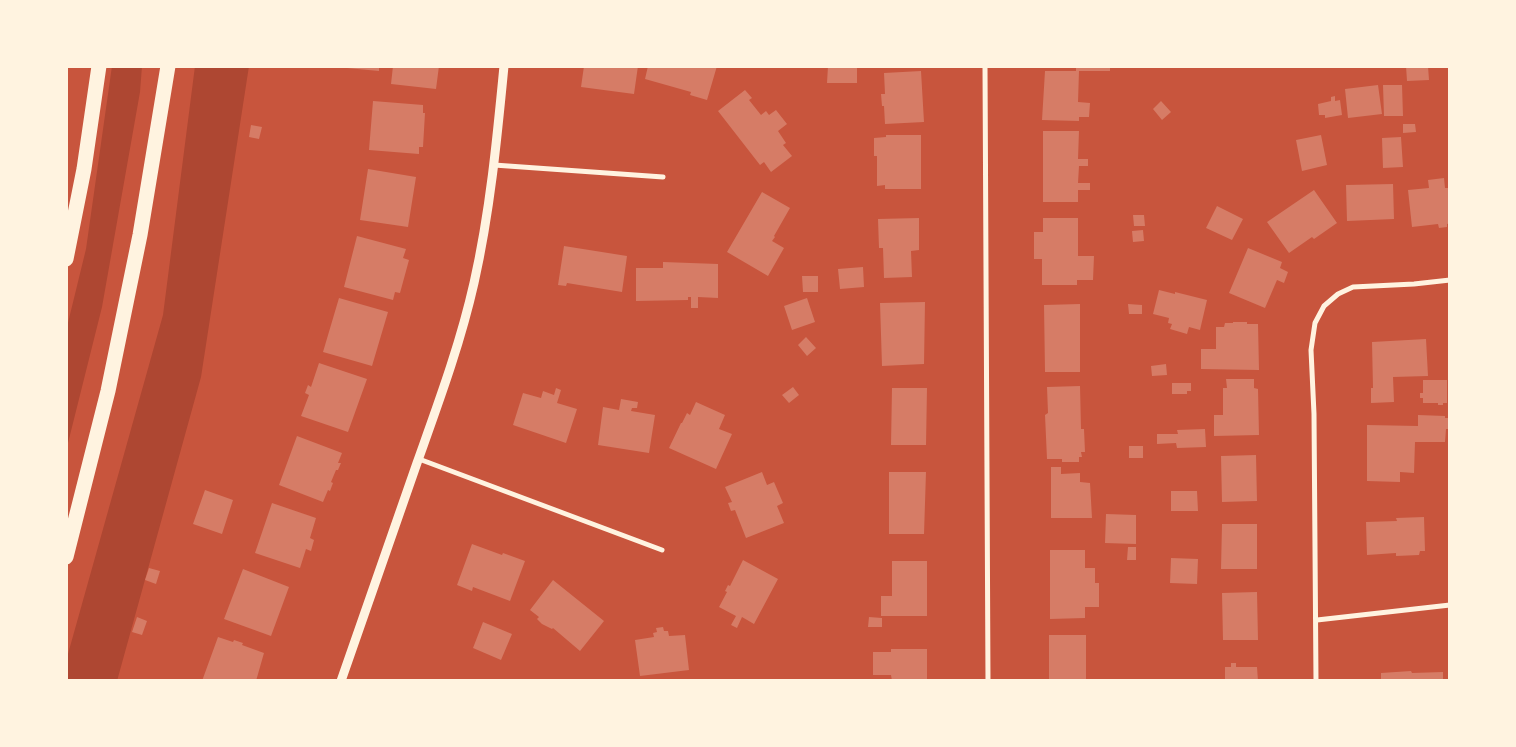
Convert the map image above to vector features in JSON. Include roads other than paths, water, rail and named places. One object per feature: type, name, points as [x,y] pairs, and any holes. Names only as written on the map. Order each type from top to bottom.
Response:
[{"type":"highway","points":[[66,259],[84,169],[98,66]]},
{"type":"highway","points":[[66,557],[108,391],[136,254],[168,66]]},
{"type":"street","points":[[341,681],[444,389],[472,292],[485,229],[494,166],[504,66]]},
{"type":"street","points":[[985,66],[988,681]]},
{"type":"street","points":[[494,166],[663,177]]},
{"type":"street","points":[[1316,681],[1314,414],[1311,350],[1315,323],[1324,306],[1338,294],[1353,287],[1450,280]]},
{"type":"street","points":[[419,459],[662,550]]},
{"type":"street","points":[[1316,620],[1450,605]]}]
